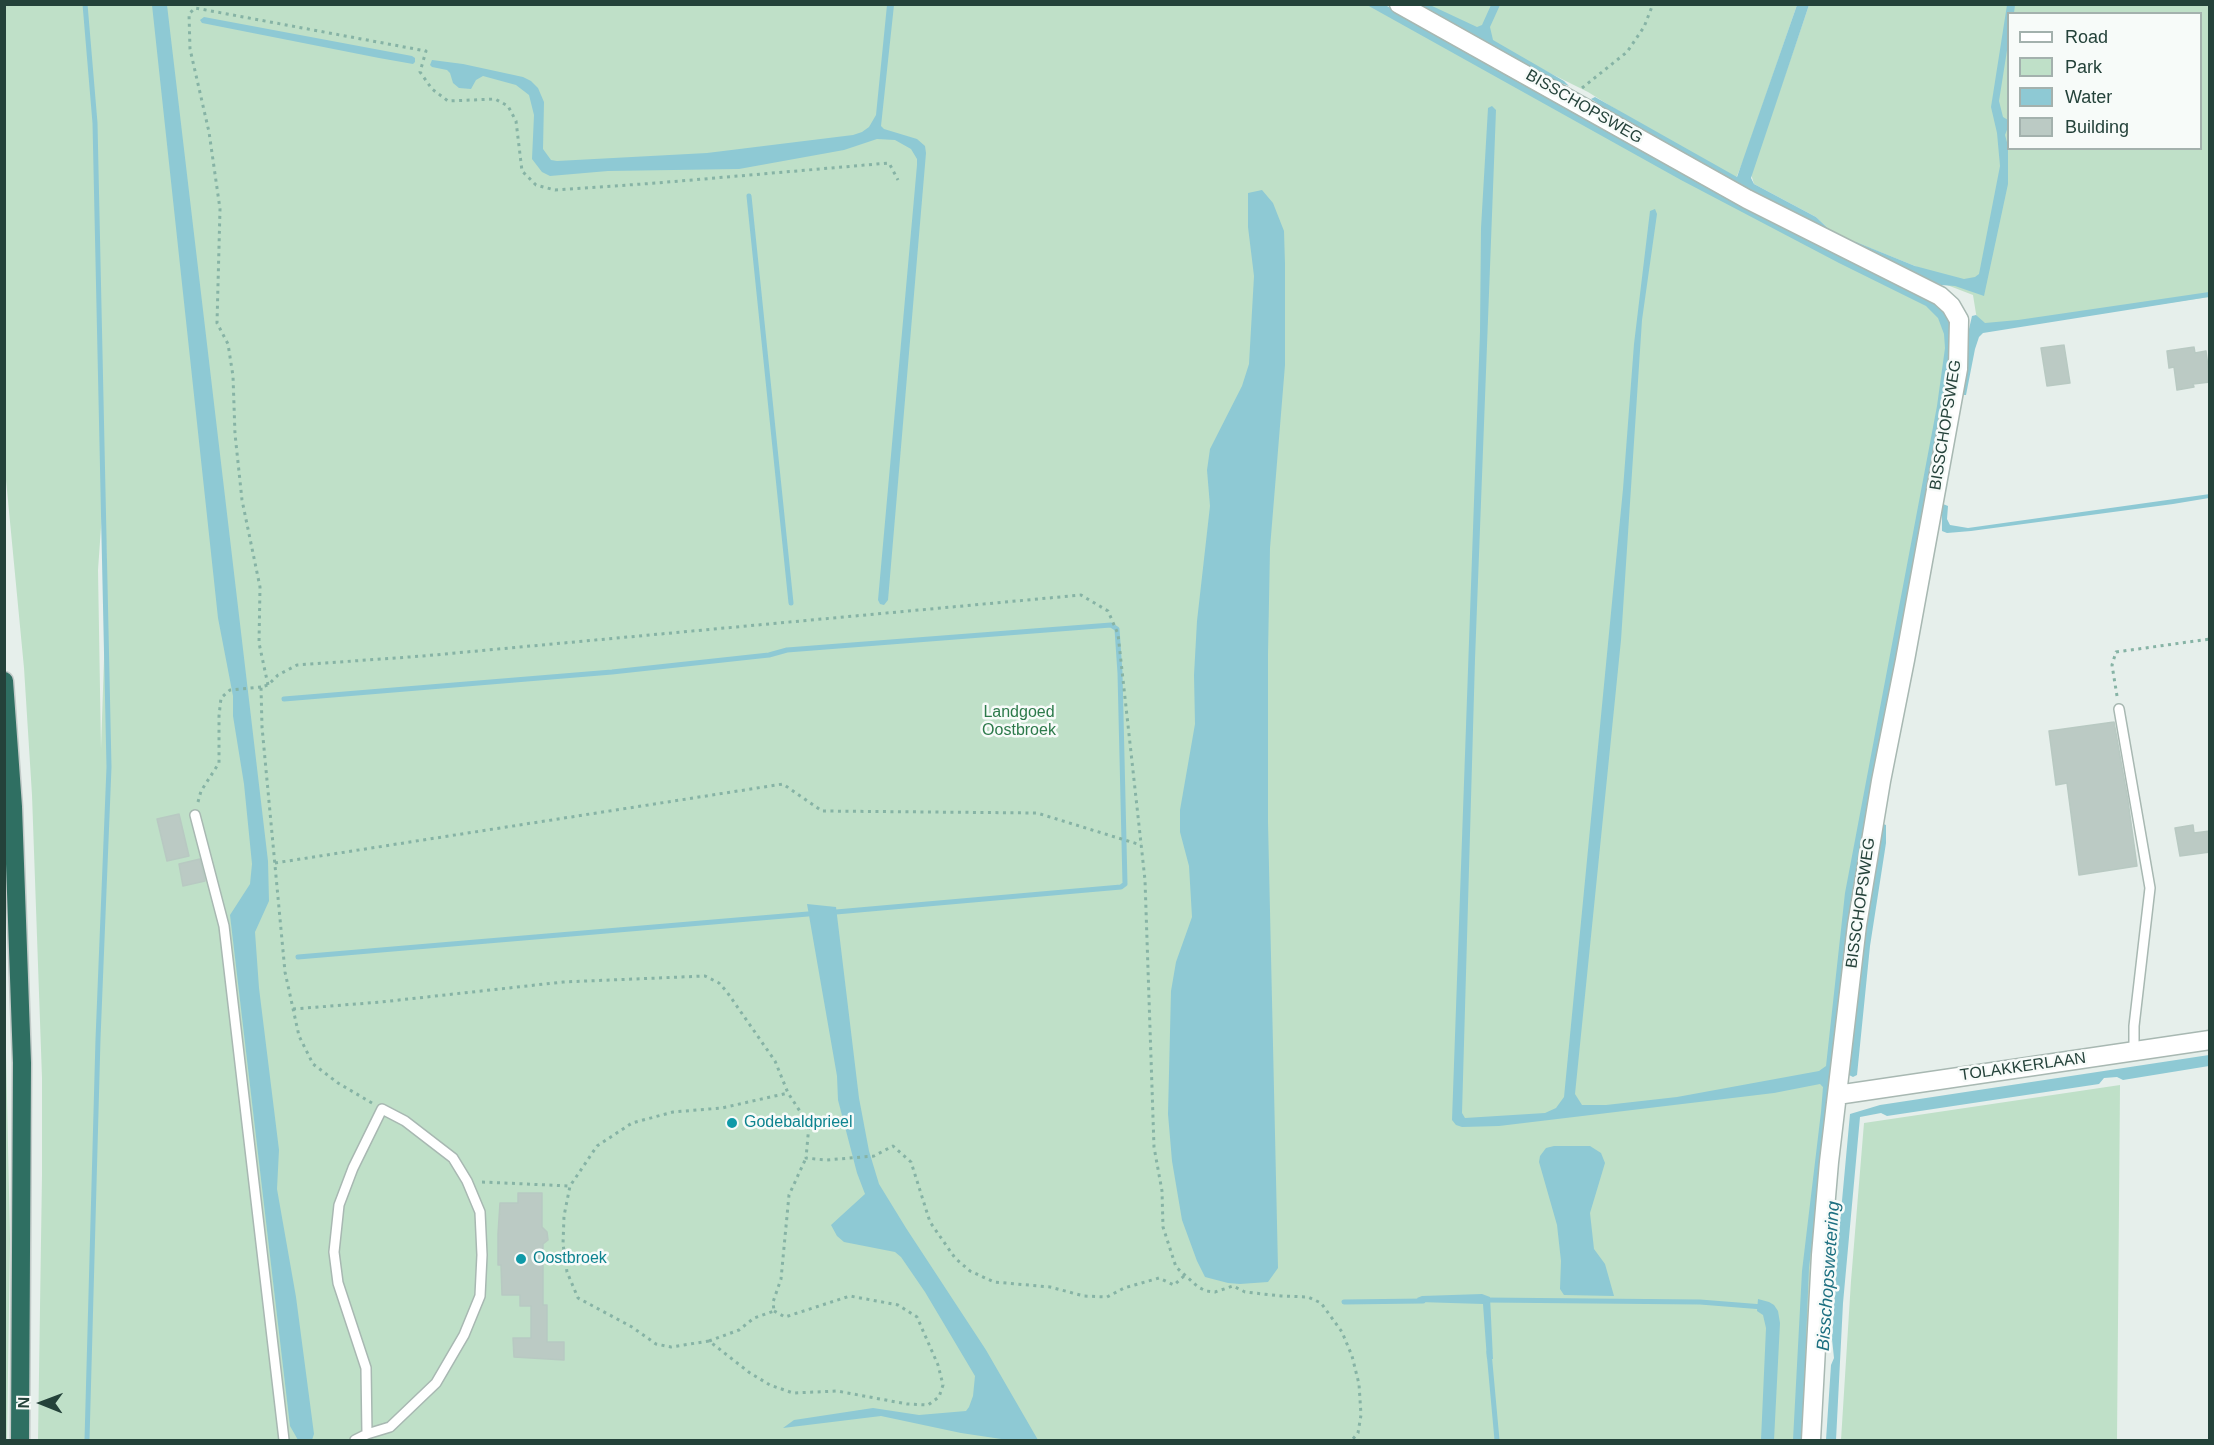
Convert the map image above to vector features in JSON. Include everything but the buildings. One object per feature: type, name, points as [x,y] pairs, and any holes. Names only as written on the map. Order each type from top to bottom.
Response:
[{"type":"highway","points":[[4,681],[13,807],[22,1063],[20,1440]]},
{"type":"street","name":"BISSCHOPSWEG","points":[[1399,4],[1747,199],[1940,296],[1951,306],[1959,320],[1958,369],[1869,845],[1857,925],[1821,1255],[1810,1440]]},
{"type":"street","name":"TOLAKKERLAAN","points":[[1837,1095],[2210,1040]]},
{"type":"lane","points":[[2120,709],[2150,888],[2134,1026],[2134,1051]]},
{"type":"lane","points":[[195,815],[224,926],[284,1440]]},
{"type":"lane","points":[[355,1440],[390,1427],[436,1383],[464,1335],[480,1296],[482,1255],[480,1212],[467,1181],[453,1158],[405,1121],[382,1109],[353,1168],[339,1205],[334,1252],[338,1283],[366,1368],[367,1434]]},
{"type":"path","points":[[1574,101],[1583,86],[1628,52],[1644,27],[1653,4]]},
{"type":"path","points":[[268,685],[259,643],[260,587],[242,500],[235,434],[233,376],[228,344],[217,323],[220,209],[209,132],[190,49],[189,14],[195,8],[426,51],[420,72],[432,89],[448,101],[495,99],[508,106],[516,122],[522,171],[537,185],[555,190],[889,164],[898,180]]},
{"type":"path","points":[[195,815],[201,791],[219,763],[221,698],[230,690],[268,685],[278,675],[297,665],[423,656],[1081,596],[1108,611],[1118,634],[1145,880],[1154,1147],[1162,1191],[1163,1227],[1176,1267],[1198,1287],[1215,1292],[1233,1286],[1245,1292],[1308,1297],[1321,1303],[1342,1332],[1352,1356],[1359,1384],[1361,1415],[1358,1433],[1353,1440]]},
{"type":"path","points":[[2120,709],[2112,665],[2116,652],[2210,639]]},
{"type":"path","points":[[261,687],[262,727],[285,972],[299,1036],[313,1064],[338,1083],[382,1109]]},
{"type":"path","points":[[275,863],[783,784],[822,810],[1037,813],[1141,845]]},
{"type":"path","points":[[293,1009],[563,982],[705,976],[719,983],[775,1061],[788,1093],[809,1125],[806,1158],[789,1195],[781,1279],[773,1302],[774,1311]]},
{"type":"path","points":[[774,1311],[754,1318],[739,1330],[709,1341],[670,1347],[656,1344],[632,1327],[578,1298],[567,1272],[563,1244],[564,1216],[570,1186],[597,1146],[632,1124],[673,1112],[722,1108],[788,1093]]},
{"type":"path","points":[[806,1158],[826,1160],[874,1156],[893,1146],[911,1162],[930,1222],[955,1258],[970,1271],[994,1282],[1050,1287],[1084,1296],[1107,1297],[1124,1288],[1159,1278],[1174,1285],[1185,1275]]},
{"type":"path","points":[[467,1181],[570,1186]]},
{"type":"path","points":[[709,1341],[750,1373],[793,1393],[837,1391],[907,1404],[928,1405],[939,1397],[943,1385],[938,1365],[917,1317],[898,1305],[850,1296],[784,1317],[774,1311]]},
{"type":"green space","name":"Landgoed Oostbroek","points":[[4,5],[1385,5],[1945,310],[1954,325],[1877,771],[1805,1440],[38,1440],[42,1078],[32,795],[24,668],[4,459]],"holes":[[[104,485],[107,569],[101,749],[98,570]]]},
{"type":"green space","points":[[1418,5],[1797,5],[1734,183],[1588,92]]},
{"type":"green space","points":[[1809,5],[2209,5],[2209,297],[1977,331],[1973,295],[1947,285],[1915,266],[1833,233],[1816,217],[1754,184],[1751,174]]},
{"type":"green space","points":[[4,958],[10,1239],[7,1440],[4,1440]]},
{"type":"green space","points":[[2120,1085],[2117,1440],[1841,1440],[1864,1123]]},
{"type":"water","points":[[152,5],[167,5],[268,861],[269,901],[255,932],[259,988],[279,1150],[277,1189],[296,1297],[314,1434],[312,1440],[298,1440],[290,1426],[230,915],[250,884],[252,864],[244,784],[233,716],[233,696],[218,618]]},
{"type":"water","points":[[887,5],[894,5],[881,126],[884,129],[917,139],[925,146],[926,153],[888,600],[884,605],[878,600],[917,165],[917,159],[911,149],[895,140],[877,139],[844,150],[739,169],[608,171],[550,176],[542,172],[532,159],[534,115],[529,95],[516,85],[483,76],[476,80],[471,89],[459,88],[453,83],[447,70],[430,65],[432,60],[463,64],[523,77],[531,81],[538,88],[544,102],[543,149],[551,160],[557,161],[707,153],[853,135],[869,127],[876,115]]},
{"type":"water","points":[[1367,5],[1385,5],[1531,86],[1936,302],[1948,318],[1951,329],[1951,360],[1885,723],[1868,798],[1855,879],[1809,1268],[1802,1440],[1793,1440],[1802,1271],[1821,1112],[1823,1087],[1820,1084],[1774,1093],[1499,1126],[1462,1127],[1456,1125],[1452,1120],[1480,332],[1481,228],[1488,108],[1492,106],[1496,110],[1475,659],[1462,1113],[1465,1118],[1545,1113],[1556,1108],[1564,1097],[1623,489],[1634,344],[1650,211],[1655,209],[1657,214],[1642,320],[1621,640],[1575,1094],[1582,1105],[1606,1105],[1677,1097],[1819,1071],[1826,1066],[1845,893],[1937,406],[1945,348],[1944,334],[1938,318],[1926,306],[1681,180]]},
{"type":"water","points":[[1420,5],[1430,5],[1477,27],[1482,25],[1491,5],[1500,5],[1490,27],[1493,40],[1569,86],[1555,81]]},
{"type":"water","points":[[1797,5],[1809,5],[1751,178],[1754,184],[1816,217],[1833,233],[1822,230],[1629,124],[1591,99],[1595,97],[1737,177]]},
{"type":"water","points":[[2007,5],[2015,5],[2014,12],[2007,12],[2007,50],[1999,101],[2003,117],[2007,119],[2005,135],[2008,150],[2008,184],[1984,296],[1955,286],[1941,285],[1916,275],[1855,244],[1856,242],[1915,266],[1964,279],[1979,274],[2000,166],[1997,133],[1991,107]]},
{"type":"water","points":[[204,17],[412,56],[415,62],[413,64],[379,58],[202,23],[200,20]]},
{"type":"water","points":[[1262,190],[1273,203],[1284,231],[1285,264],[1285,365],[1270,548],[1268,654],[1268,822],[1278,1268],[1268,1282],[1240,1284],[1205,1277],[1197,1261],[1182,1220],[1172,1161],[1168,1114],[1171,991],[1176,962],[1192,917],[1189,866],[1180,832],[1180,810],[1195,724],[1194,675],[1197,621],[1210,506],[1207,470],[1210,449],[1242,386],[1249,364],[1254,276],[1248,227],[1248,193]]},
{"type":"water","points":[[2209,292],[2209,297],[1983,333],[1975,349],[1966,395],[1961,395],[1972,316],[1976,315],[1985,323],[2018,320]]},
{"type":"water","points":[[2210,494],[2209,498],[2173,504],[1971,531],[1947,533],[1942,531],[1943,504],[1948,506],[1947,519],[1950,525],[1968,528]]},
{"type":"water","points":[[1881,823],[1886,825],[1886,843],[1870,946],[1857,1075],[1853,1077],[1849,1075],[1850,1060]]},
{"type":"water","points":[[807,904],[836,907],[859,1098],[869,1151],[879,1184],[986,1350],[1038,1440],[1008,1440],[961,1433],[881,1416],[783,1428],[794,1420],[873,1408],[919,1415],[966,1411],[973,1396],[975,1376],[925,1292],[901,1257],[895,1252],[844,1242],[837,1236],[831,1225],[865,1194],[857,1173],[838,1100],[837,1076]]},
{"type":"water","points":[[2209,1055],[2209,1066],[2123,1080],[2117,1077],[2104,1078],[2099,1084],[1887,1116],[1881,1113],[1860,1117],[1843,1303],[1836,1440],[1826,1440],[1831,1365],[1834,1358],[1832,1339],[1837,1255],[1850,1114],[1880,1105]]},
{"type":"water","points":[[1590,1146],[1601,1153],[1605,1163],[1590,1213],[1594,1249],[1605,1264],[1614,1296],[1564,1295],[1560,1289],[1561,1261],[1557,1225],[1539,1162],[1546,1148]]},
{"type":"water","points":[[1482,1294],[1490,1297],[1493,1359],[1487,1359],[1483,1304],[1419,1302],[1417,1298]]},
{"type":"water","points":[[1758,1299],[1774,1305],[1778,1311],[1780,1323],[1774,1440],[1761,1440],[1766,1328],[1763,1315],[1757,1311]]},
{"type":"waterway","points":[[85,4],[95,123],[109,767],[98,1039],[87,1440]]},
{"type":"waterway","points":[[749,196],[791,603]]},
{"type":"waterway","points":[[284,699],[612,672],[769,655],[787,650],[1111,625],[1117,629],[1125,884],[1121,887],[836,912]]},
{"type":"waterway","points":[[298,957],[808,914]]},
{"type":"waterway","points":[[1485,1300],[1700,1302],[1763,1307]]},
{"type":"waterway","points":[[1344,1302],[1423,1301]]},
{"type":"waterway","points":[[1489,1352],[1497,1440]]},
{"type":"place","name":"Godebaldprieel","points":[[732,1123]]},
{"type":"place","name":"Oostbroek","points":[[521,1259]]},
{"type":"water label","name":"Bisschopswetering","points":[[1829,1276]]}]
